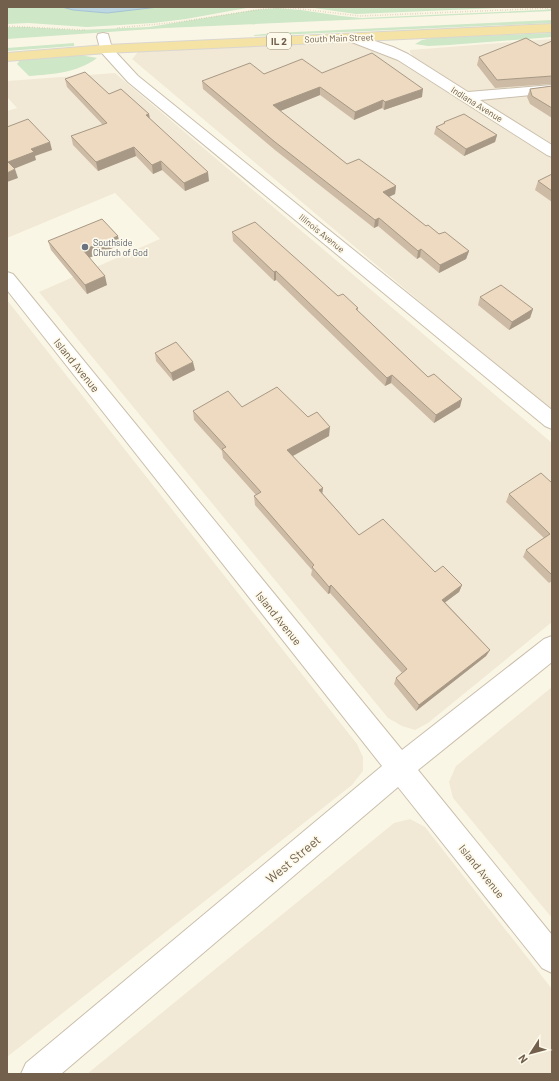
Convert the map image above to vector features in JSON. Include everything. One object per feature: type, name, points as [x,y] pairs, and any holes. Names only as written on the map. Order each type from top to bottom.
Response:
[{"type":"main road","name":"South Main Street","points":[[7,57],[104,36],[354,38],[417,28],[552,16]]},
{"type":"main road","name":"South Main Street","points":[[7,45],[104,36],[356,25]]},
{"type":"main road","name":"South Main Street","points":[[417,28],[552,28]]},
{"type":"street","points":[[403,57],[400,49],[402,44],[417,28]]},
{"type":"street","name":"Illinois Avenue","points":[[104,36],[133,79],[552,421]]},
{"type":"street","name":"Indiana Avenue","points":[[354,38],[403,57],[552,152]]},
{"type":"street","points":[[465,97],[552,89]]},
{"type":"street","name":"Island Avenue","points":[[7,278],[552,958]]},
{"type":"street","name":"West Street","points":[[36,1074],[400,768],[552,647]]},
{"type":"path","points":[[7,26],[104,36],[179,22],[269,8],[293,8],[360,16],[552,8]]},
{"type":"shaded area","points":[[552,39],[552,144],[413,57],[410,52],[410,50]]},
{"type":"shaded area","points":[[354,41],[387,54],[552,159],[552,413],[132,59],[138,52]]},
{"type":"shaded area","points":[[115,73],[552,443],[552,622],[428,723],[415,730],[402,726],[388,718],[39,292],[160,239],[115,193],[7,238],[7,111],[17,108],[7,97],[7,81]]},
{"type":"shaded area","points":[[7,300],[357,744],[363,757],[363,771],[352,785],[7,1057]]},
{"type":"shaded area","points":[[552,687],[552,918],[453,798],[449,782],[456,766]]},
{"type":"shaded area","points":[[410,819],[425,827],[552,989],[552,1074],[87,1074],[394,823]]},
{"type":"green space","points":[[62,7],[73,10],[107,13],[160,7],[252,7],[186,19],[153,23],[87,27],[28,23],[7,24],[7,8]]},
{"type":"green space","points":[[307,7],[519,7],[356,14]]},
{"type":"green space","points":[[277,8],[361,18],[552,9],[552,11],[166,28],[7,39],[7,27],[79,30],[149,27],[254,10]]},
{"type":"green space","points":[[552,20],[552,23],[254,36],[274,33]]},
{"type":"green space","points":[[552,33],[552,37],[449,45],[428,46],[415,44],[422,40],[432,38]]},
{"type":"green space","points":[[74,43],[74,46],[7,51],[7,48]]},
{"type":"green space","points":[[80,55],[97,58],[73,70],[29,76],[17,64],[20,60]]},
{"type":"water","points":[[62,7],[158,7],[107,13],[73,10]]},
{"type":"building","points":[[526,38],[540,46],[552,41],[552,76],[497,80],[479,57]]},
{"type":"building","points":[[372,53],[423,89],[385,102],[383,100],[355,112],[320,87],[273,105],[347,164],[359,159],[396,186],[383,192],[426,226],[428,225],[439,234],[445,232],[469,251],[440,265],[421,249],[418,251],[379,218],[375,220],[275,142],[202,81],[250,63],[264,74],[302,59],[322,73]]},
{"type":"building","points":[[85,72],[109,94],[121,89],[149,114],[146,115],[208,172],[184,183],[161,161],[152,165],[134,147],[96,162],[71,136],[107,123],[65,79]]},
{"type":"building","points":[[552,86],[552,108],[532,96],[530,89]]},
{"type":"building","points":[[464,114],[497,135],[466,149],[436,127]]},
{"type":"building","points":[[28,119],[50,142],[31,149],[34,152],[8,162],[15,169],[7,173],[7,127]]},
{"type":"building","points":[[552,174],[552,191],[538,181]]},
{"type":"building","points":[[102,219],[118,236],[83,250],[105,276],[85,285],[48,241]]},
{"type":"building","points":[[255,222],[338,296],[343,294],[358,308],[356,309],[428,377],[434,374],[462,399],[436,415],[392,375],[387,378],[276,271],[274,272],[232,232]]},
{"type":"building","points":[[501,285],[533,309],[512,322],[480,297]]},
{"type":"building","points":[[176,342],[193,362],[171,373],[155,353]]},
{"type":"building","points":[[277,387],[308,417],[317,412],[330,427],[287,450],[323,488],[319,490],[359,535],[383,519],[435,572],[443,566],[462,585],[442,600],[490,650],[419,705],[396,678],[407,669],[331,585],[329,587],[312,567],[314,565],[254,496],[261,492],[222,449],[226,447],[193,411],[228,391],[242,407]]},
{"type":"building","points":[[541,473],[552,483],[552,575],[526,550],[550,534],[509,494]]},
{"type":"place","name":"Southside Church of God","points":[[85,247]]}]
